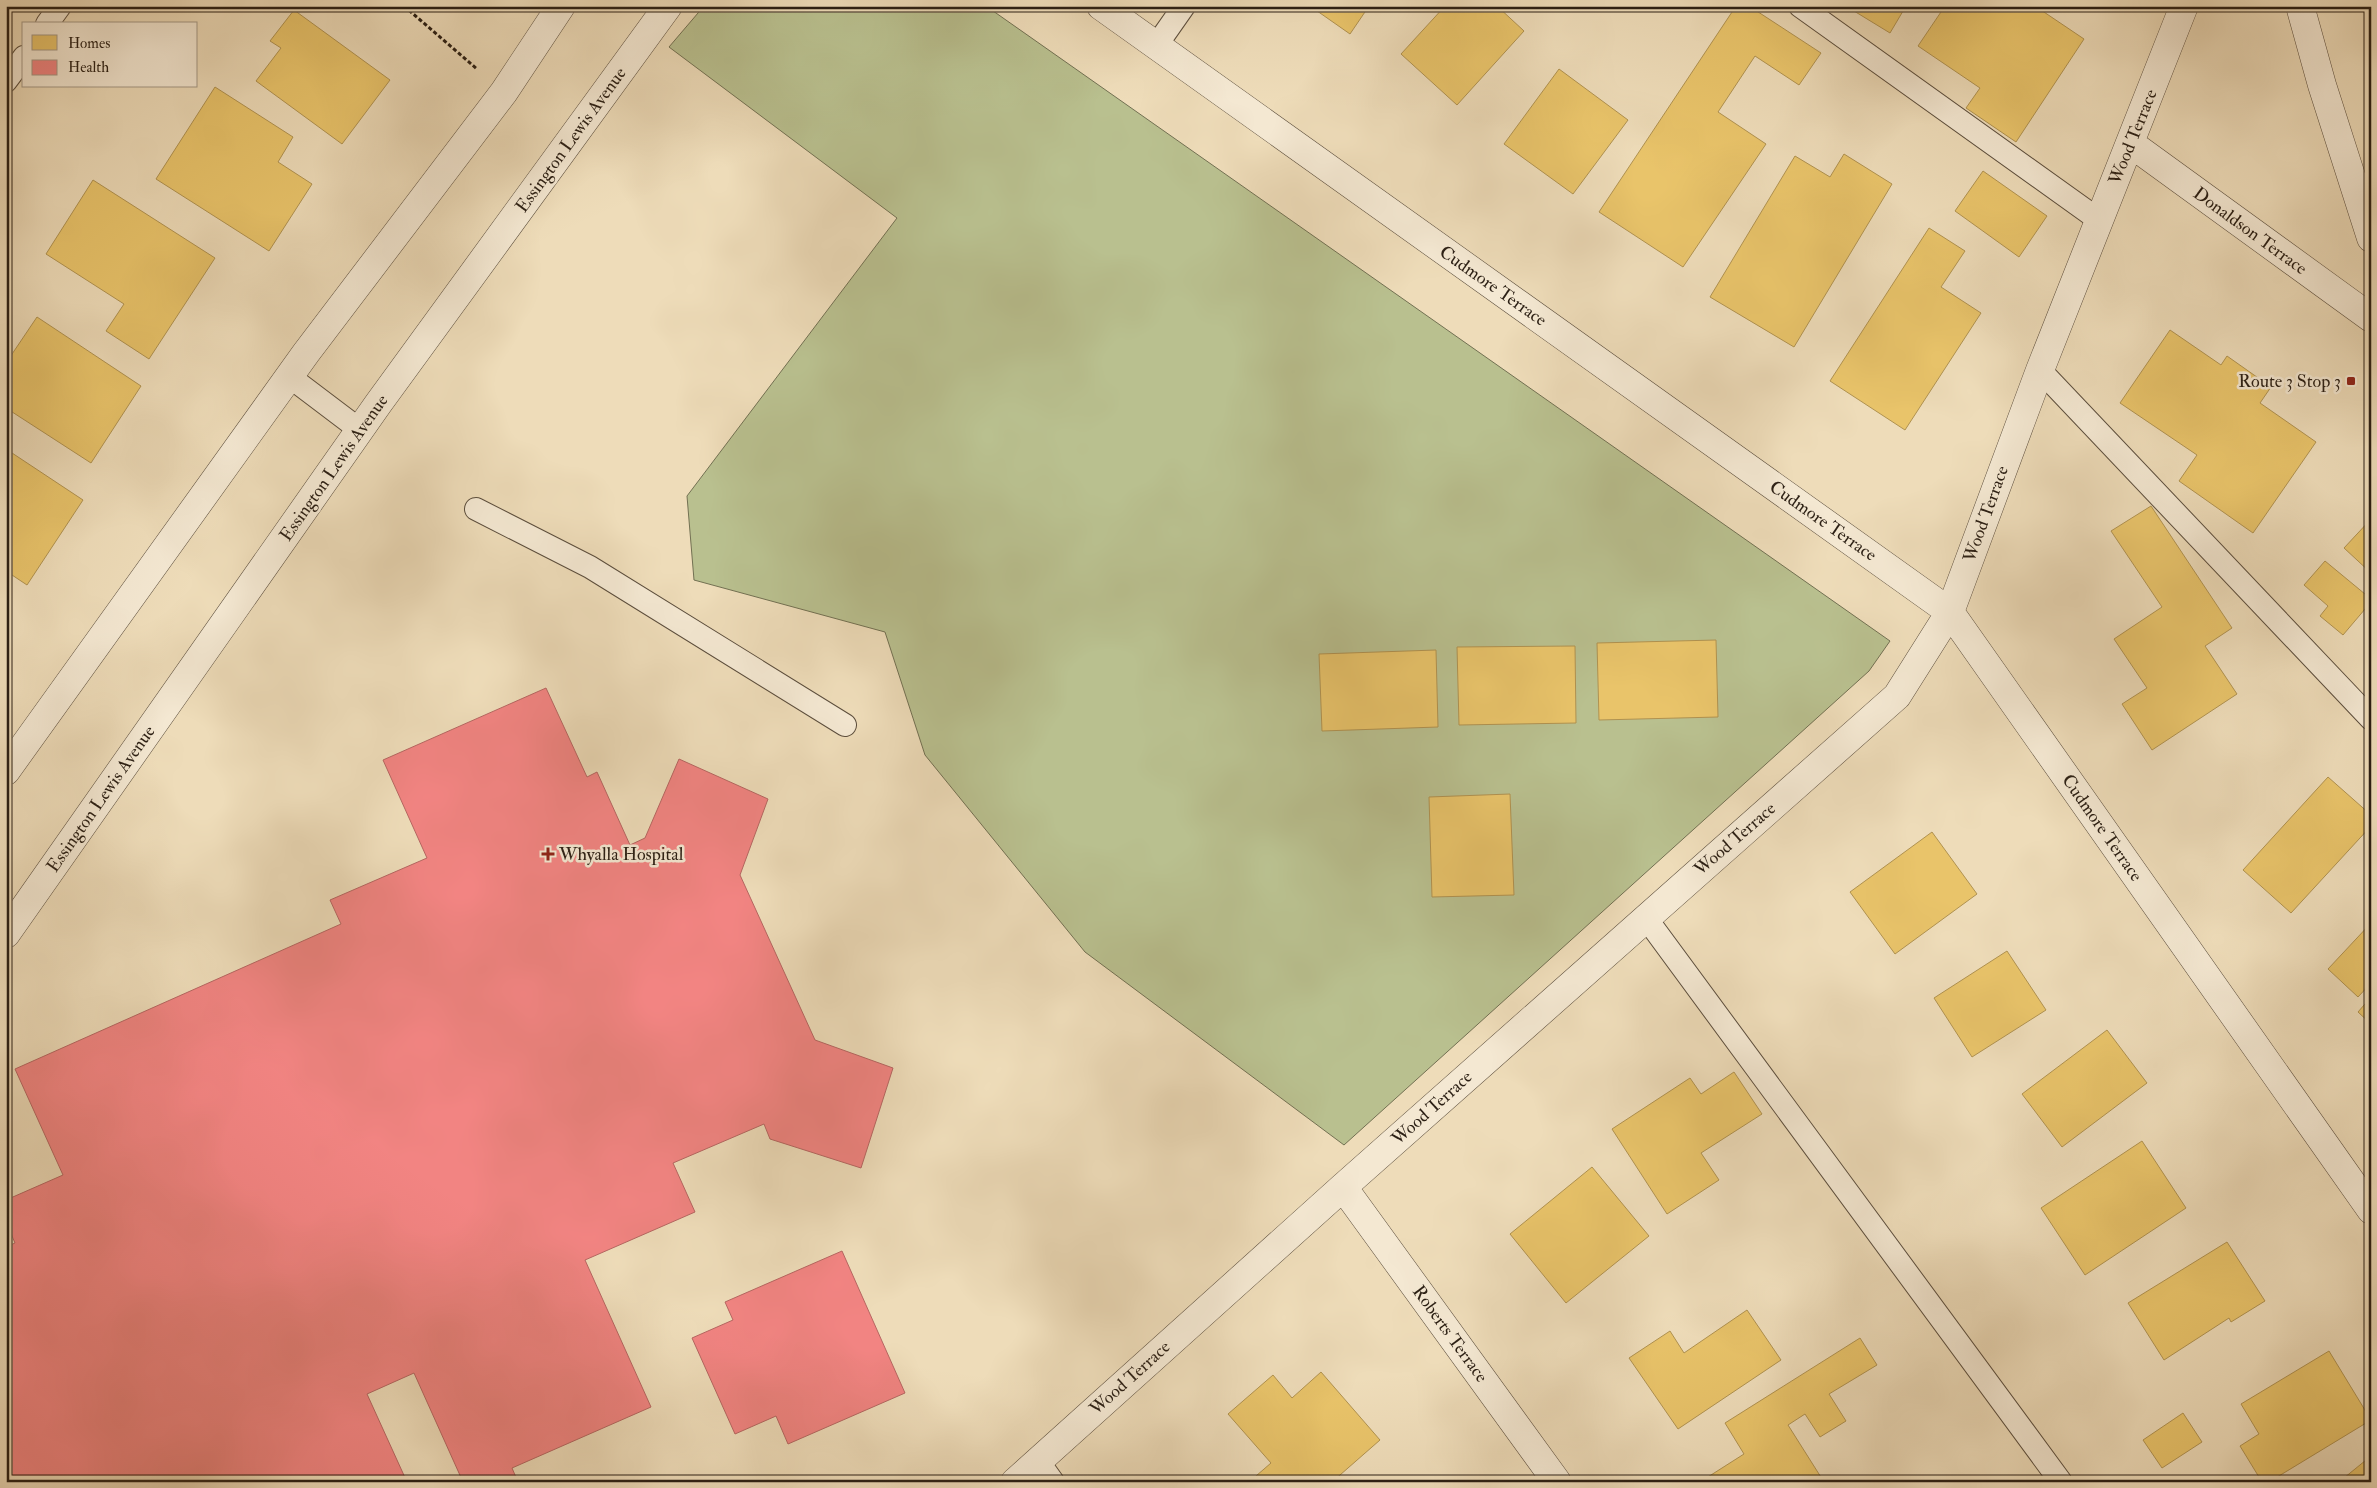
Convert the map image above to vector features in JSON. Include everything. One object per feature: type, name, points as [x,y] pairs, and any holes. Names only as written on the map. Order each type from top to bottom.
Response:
[{"type":"street","points":[[6,771],[290,377],[504,92],[561,6]]},
{"type":"street","name":"Essington Lewis Avenue","points":[[6,934],[360,430],[668,6]]},
{"type":"street","name":"Cudmore Terrace","points":[[1101,6],[1950,612],[2371,1210]]},
{"type":"street","name":"Wood Terrace","points":[[1014,1482],[1046,1471],[1343,1187],[1897,696],[1950,612],[2040,370],[2184,6]]},
{"type":"street","points":[[2300,6],[2322,85],[2371,238]]},
{"type":"street","name":"Donaldson Terrace","points":[[2130,143],[2371,318]]},
{"type":"street","name":"Roberts Terrace","points":[[1343,1187],[1557,1482]]},
{"type":"lane","points":[[48,22],[60,6]]},
{"type":"lane","points":[[1156,46],[1184,6]]},
{"type":"lane","points":[[1800,6],[2100,220]]},
{"type":"lane","points":[[6,82],[22,60]]},
{"type":"lane","points":[[2040,370],[2371,719]]},
{"type":"lane","points":[[290,377],[360,430]]},
{"type":"lane","points":[[476,508],[590,567],[845,725]]},
{"type":"lane","points":[[1646,918],[2061,1482]]},
{"type":"path","points":[[404,6],[504,92]]},
{"type":"green space","points":[[704,6],[986,6],[1890,641],[1869,671],[1344,1145],[1085,952],[925,755],[885,632],[694,580],[687,496],[897,218],[669,47]]},
{"type":"building: Homes","points":[[1310,6],[1369,6],[1350,34]]},
{"type":"building: Homes","points":[[1445,6],[1497,6],[1524,31],[1457,105],[1401,54]]},
{"type":"building: Homes","points":[[1736,6],[1749,6],[1821,53],[1799,85],[1755,56],[1718,112],[1766,144],[1683,267],[1599,212]]},
{"type":"building: Homes","points":[[1858,6],[1906,6],[1890,33],[1854,11]]},
{"type":"building: Homes","points":[[1945,6],[2035,6],[2084,39],[2016,142],[1966,108],[1980,88],[1918,46]]},
{"type":"building: Homes","points":[[294,10],[390,80],[342,144],[256,81],[281,48],[270,41]]},
{"type":"building: Homes","points":[[1559,69],[1628,120],[1573,194],[1504,144]]},
{"type":"building: Homes","points":[[215,87],[293,137],[278,162],[312,184],[269,251],[156,179]]},
{"type":"building: Homes","points":[[1844,154],[1892,184],[1794,347],[1710,297],[1795,156],[1830,177]]},
{"type":"building: Homes","points":[[1983,171],[2047,216],[2019,257],[1955,211]]},
{"type":"building: Homes","points":[[93,180],[215,258],[149,359],[106,331],[124,304],[46,254]]},
{"type":"building: Homes","points":[[1929,228],[1965,251],[1941,287],[1981,313],[1905,430],[1830,381]]},
{"type":"building: Homes","points":[[37,317],[141,386],[91,463],[6,408],[6,363]]},
{"type":"building: Homes","points":[[2170,330],[2221,365],[2227,356],[2271,387],[2260,403],[2316,442],[2253,533],[2179,481],[2197,455],[2120,403]]},
{"type":"building: Homes","points":[[6,449],[83,500],[27,585],[6,571]]},
{"type":"building: Homes","points":[[2151,506],[2232,628],[2205,646],[2237,694],[2152,750],[2122,704],[2147,688],[2114,639],[2162,607],[2111,531]]},
{"type":"building: Homes","points":[[2371,519],[2371,573],[2344,548]]},
{"type":"building: Homes","points":[[2325,561],[2371,599],[2371,602],[2343,635],[2320,616],[2328,606],[2304,585]]},
{"type":"building: Homes","points":[[1716,640],[1718,717],[1599,720],[1597,643]]},
{"type":"building: Homes","points":[[1575,646],[1576,723],[1459,725],[1457,647]]},
{"type":"building: Homes","points":[[1436,650],[1438,727],[1322,731],[1319,654]]},
{"type":"building: Homes","points":[[2328,777],[2371,815],[2371,826],[2291,913],[2243,870]]},
{"type":"building: Homes","points":[[1510,794],[1514,895],[1432,897],[1429,797]]},
{"type":"building: Homes","points":[[1932,832],[1977,894],[1895,954],[1850,892]]},
{"type":"building: Homes","points":[[2371,923],[2371,983],[2358,997],[2328,969]]},
{"type":"building: Homes","points":[[2007,951],[2046,1010],[1972,1057],[1934,998]]},
{"type":"building: Homes","points":[[2371,997],[2371,1024],[2358,1012]]},
{"type":"building: Homes","points":[[2107,1030],[2147,1083],[2062,1147],[2022,1094]]},
{"type":"building: Homes","points":[[1734,1072],[1762,1114],[1701,1153],[1719,1180],[1667,1214],[1612,1129],[1690,1078],[1701,1094]]},
{"type":"building: Homes","points":[[2142,1141],[2186,1208],[2085,1275],[2041,1208]]},
{"type":"building: Homes","points":[[1592,1167],[1649,1236],[1566,1303],[1510,1234]]},
{"type":"building: Homes","points":[[2227,1242],[2265,1301],[2231,1322],[2229,1318],[2164,1360],[2128,1303]]},
{"type":"building: Homes","points":[[1747,1310],[1781,1360],[1678,1429],[1629,1358],[1670,1331],[1684,1353]]},
{"type":"building: Homes","points":[[1860,1338],[1877,1365],[1829,1394],[1846,1421],[1820,1437],[1805,1414],[1788,1425],[1824,1482],[1700,1482],[1744,1454],[1725,1423]]},
{"type":"building: Homes","points":[[2329,1351],[2371,1420],[2269,1482],[2262,1482],[2240,1446],[2259,1434],[2241,1404]]},
{"type":"building: Homes","points":[[1321,1372],[1380,1440],[1332,1482],[1249,1482],[1271,1463],[1228,1414],[1273,1375],[1292,1398]]},
{"type":"building: Homes","points":[[2183,1413],[2202,1442],[2162,1468],[2143,1440]]},
{"type":"building: Homes","points":[[2371,1456],[2371,1482],[2339,1482]]},
{"type":"building: Health","points":[[546,688],[587,777],[597,772],[630,845],[645,838],[679,759],[768,799],[740,875],[815,1040],[893,1068],[861,1168],[770,1139],[764,1124],[673,1163],[695,1212],[585,1260],[651,1407],[512,1468],[518,1482],[463,1482],[414,1373],[367,1394],[407,1482],[6,1482],[6,1266],[9,1265],[6,1258],[6,1247],[15,1243],[6,1222],[6,1200],[63,1175],[15,1069],[341,924],[330,900],[427,858],[383,760]]},
{"type":"building: Health","points":[[842,1251],[905,1393],[788,1444],[776,1416],[735,1434],[692,1338],[733,1320],[725,1302]]},
{"type":"place","name":"Route 3 Stop 3","points":[[2351,381]]},
{"type":"place","name":"Whyalla Hospital","points":[[548,854]]}]
